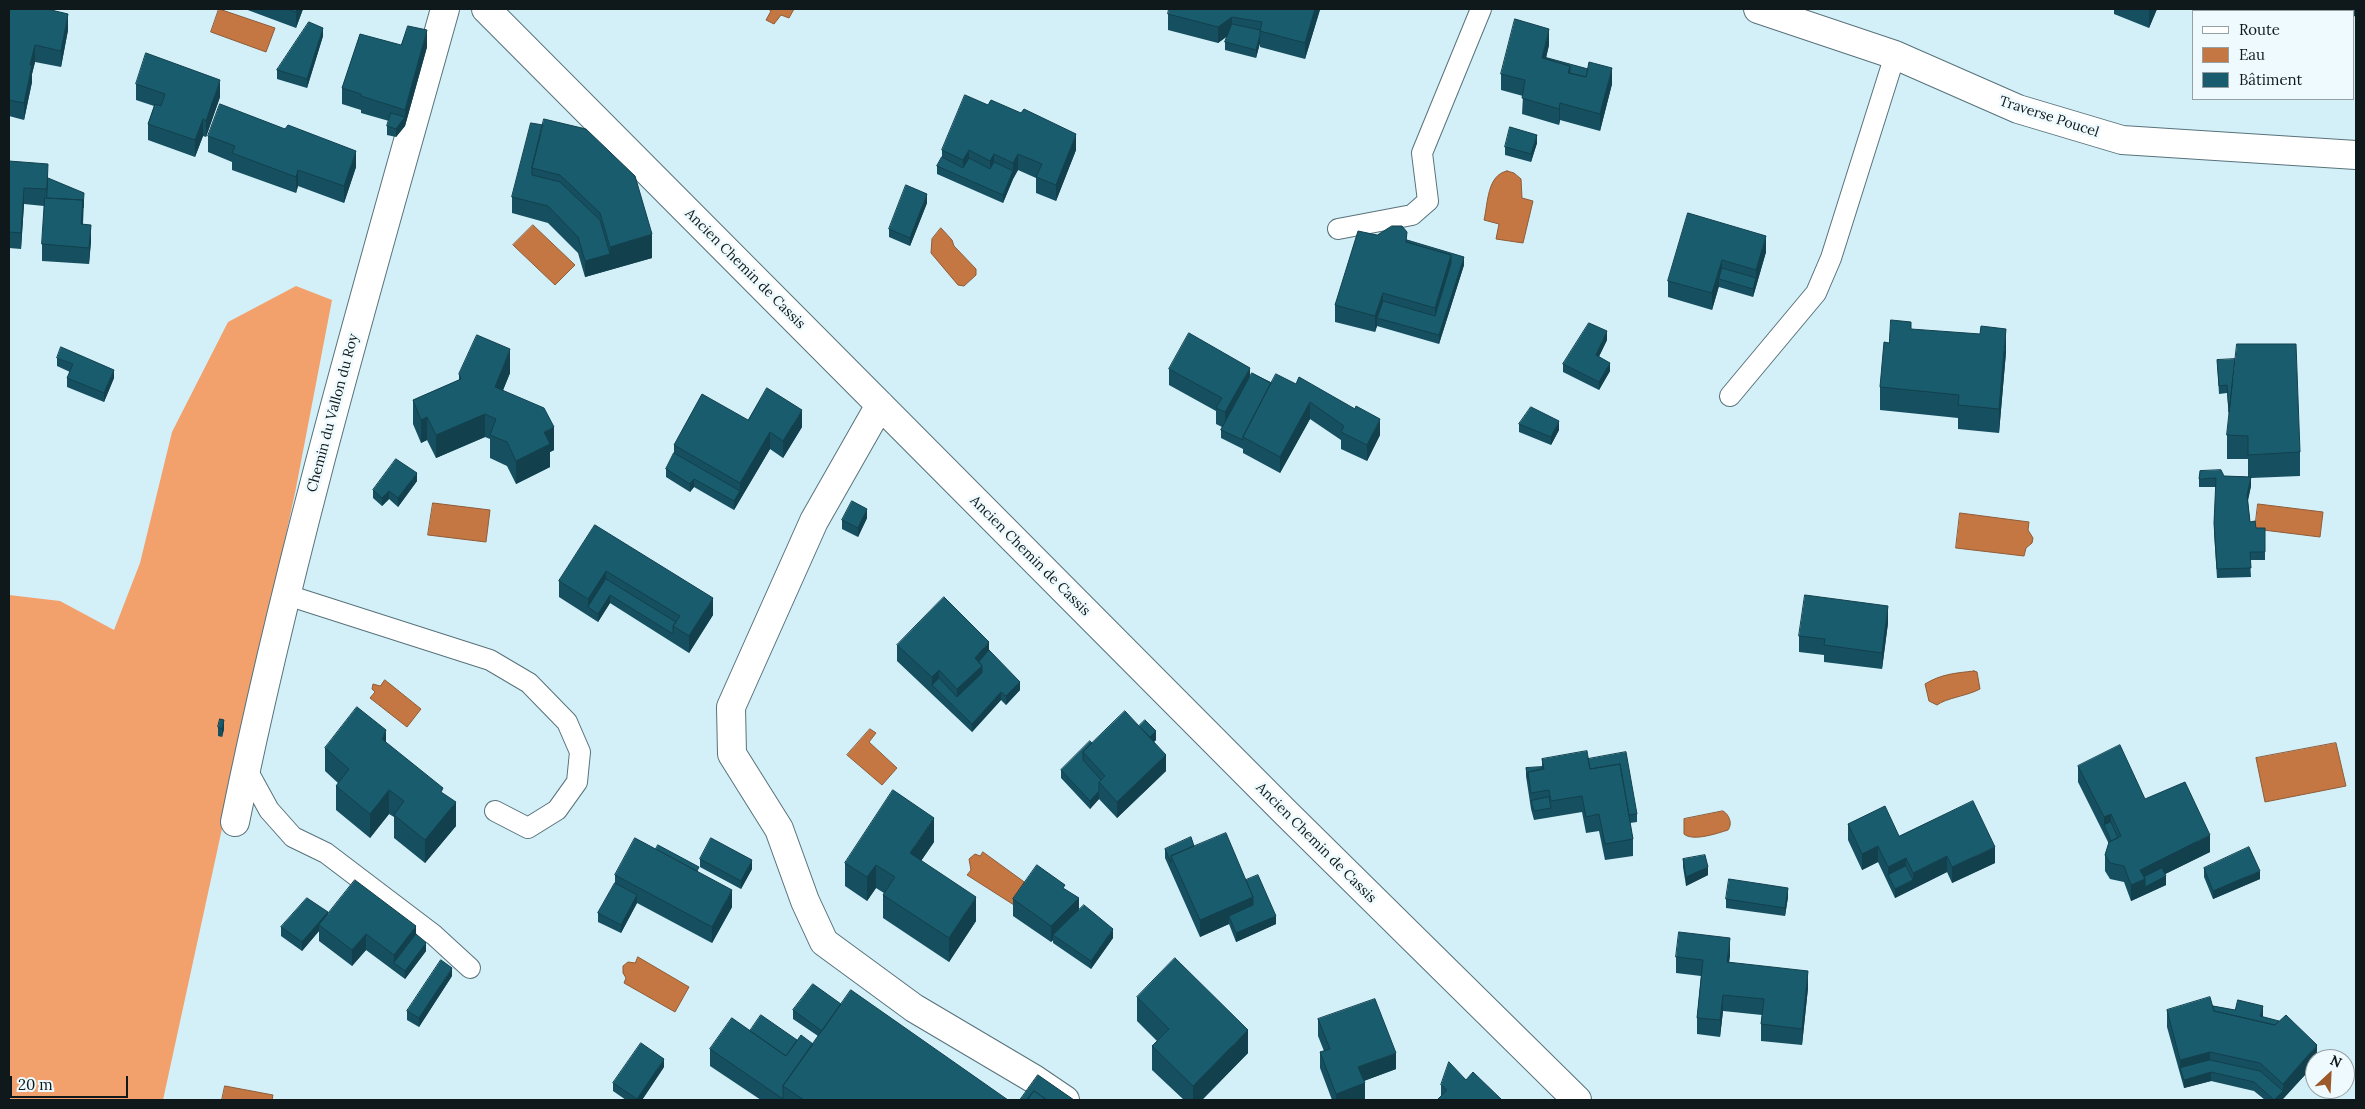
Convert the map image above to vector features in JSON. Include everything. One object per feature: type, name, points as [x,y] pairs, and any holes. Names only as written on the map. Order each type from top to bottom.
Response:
[{"type":"street","name":"Chemin du Vallon du Roy","points":[[235,822],[287,595],[368,281],[445,9]]},
{"type":"street","name":"Ancien Chemin de Cassis","points":[[486,9],[1286,814],[1577,1100]]},
{"type":"street","name":"Traverse Poucel","points":[[1758,9],[1895,55],[2018,109],[2122,140],[2356,154]]},
{"type":"street","points":[[880,405],[814,521],[731,707],[732,754],[779,829],[805,901],[824,942],[914,1008],[1066,1100]]},
{"type":"lane","points":[[1338,229],[1412,215],[1428,201],[1422,153],[1481,9]]},
{"type":"lane","points":[[1730,396],[1816,293],[1832,258],[1895,55]]},
{"type":"lane","points":[[287,595],[490,660],[529,683],[567,722],[580,752],[578,782],[557,810],[528,828],[495,811]]},
{"type":"lane","points":[[246,768],[269,810],[293,836],[326,853],[434,935],[470,968]]},
{"type":"shaded area","points":[[296,286],[332,300],[295,493],[163,1100],[9,1100],[9,595],[60,601],[114,630],[140,563],[172,432],[228,322]]},
{"type":"water","points":[[219,9],[275,28],[266,52],[211,32]]},
{"type":"water","points":[[768,9],[794,9],[789,18],[781,15],[774,24],[766,20],[771,11]]},
{"type":"water","points":[[1507,171],[1514,173],[1521,179],[1522,198],[1533,201],[1523,243],[1496,239],[1499,224],[1484,220],[1492,184],[1500,174]]},
{"type":"water","points":[[533,225],[575,265],[555,285],[513,245]]},
{"type":"water","points":[[941,228],[952,240],[954,246],[976,269],[976,275],[964,286],[958,285],[931,253],[932,239]]},
{"type":"water","points":[[433,503],[490,510],[486,542],[428,535]]},
{"type":"water","points":[[2258,504],[2323,512],[2320,537],[2255,529]]},
{"type":"water","points":[[1960,513],[2029,522],[2028,530],[2033,538],[2032,543],[2026,548],[2024,556],[1956,548]]},
{"type":"water","points":[[1977,672],[1980,689],[1937,705],[1929,701],[1925,684],[1943,676]]},
{"type":"water","points":[[385,680],[421,709],[407,727],[370,698],[375,692],[372,689],[373,684],[380,686]]},
{"type":"water","points":[[870,729],[876,733],[869,742],[897,768],[882,785],[847,755]]},
{"type":"water","points":[[2336,743],[2346,786],[2265,802],[2256,758]]},
{"type":"water","points":[[1723,811],[1730,819],[1728,830],[1699,837],[1684,834],[1684,819]]},
{"type":"water","points":[[983,852],[1027,884],[1014,905],[967,875],[971,870],[969,859],[975,854],[980,856]]},
{"type":"water","points":[[638,957],[689,987],[675,1012],[624,983],[626,978],[623,973],[623,966],[628,962],[635,963]]},
{"type":"water","points":[[225,1086],[273,1095],[272,1100],[222,1100]]},
{"type":"building","points":[[9,9],[47,9],[68,14],[61,51],[35,45],[24,103],[9,100]]},
{"type":"building","points":[[1169,9],[1315,9],[1305,43],[1260,31],[1262,22],[1232,17],[1218,27],[1168,14]]},
{"type":"building","points":[[1515,19],[1549,29],[1542,58],[1570,66],[1568,73],[1586,77],[1589,62],[1612,68],[1600,114],[1560,103],[1559,109],[1522,98],[1525,80],[1501,74]]},
{"type":"building","points":[[309,22],[323,28],[307,79],[277,70]]},
{"type":"building","points":[[1232,24],[1260,30],[1256,50],[1225,42]]},
{"type":"building","points":[[408,26],[427,30],[405,110],[342,88],[360,34],[401,45]]},
{"type":"building","points":[[146,53],[220,80],[206,121],[203,119],[195,140],[148,124],[155,104],[161,106],[165,94],[136,84]]},
{"type":"building","points":[[1544,57],[1588,69],[1586,77],[1570,73],[1570,66]]},
{"type":"building","points":[[965,95],[988,105],[991,100],[1021,113],[1024,109],[1076,134],[1056,185],[1036,177],[1042,164],[1018,154],[1013,163],[994,154],[990,161],[969,150],[963,160],[942,150]]},
{"type":"building","points":[[220,104],[285,129],[288,125],[356,151],[344,186],[298,170],[296,177],[232,153],[235,146],[208,136]]},
{"type":"building","points":[[391,113],[405,117],[396,129],[387,126]]},
{"type":"building","points":[[544,119],[586,129],[635,176],[652,234],[610,247],[600,213],[560,175],[532,168]]},
{"type":"building","points":[[531,123],[543,125],[532,168],[532,175],[560,182],[600,220],[610,254],[585,261],[578,237],[548,206],[512,197]]},
{"type":"building","points":[[1510,127],[1537,135],[1531,154],[1505,147]]},
{"type":"building","points":[[942,157],[963,168],[969,158],[990,169],[994,162],[1013,171],[1003,195],[937,166]]},
{"type":"building","points":[[9,161],[48,164],[47,189],[24,188],[21,233],[9,232]]},
{"type":"building","points":[[48,178],[84,193],[83,208],[83,200],[47,198]]},
{"type":"building","points":[[906,185],[927,194],[910,238],[889,229]]},
{"type":"building","points":[[45,198],[83,200],[81,224],[91,225],[89,248],[42,244]]},
{"type":"building","points":[[1688,213],[1766,236],[1756,270],[1722,260],[1712,293],[1668,281]]},
{"type":"building","points":[[1392,226],[1402,226],[1407,232],[1406,242],[1451,255],[1435,308],[1383,293],[1375,316],[1335,305],[1358,231],[1377,235]]},
{"type":"building","points":[[1407,240],[1464,257],[1439,335],[1377,318],[1383,301],[1435,316],[1451,263],[1451,255],[1407,242]]},
{"type":"building","points":[[1722,268],[1756,278],[1753,289],[1719,279]]},
{"type":"building","points":[[1891,320],[1911,322],[1911,329],[1980,334],[1981,326],[2006,329],[1999,409],[1958,405],[1959,395],[1880,387],[1884,342],[1889,343]]},
{"type":"building","points":[[1589,323],[1607,331],[1596,355],[1610,363],[1599,382],[1563,364]]},
{"type":"building","points":[[1189,333],[1250,368],[1225,412],[1216,408],[1222,398],[1169,369]]},
{"type":"building","points":[[477,335],[510,349],[495,387],[544,408],[554,427],[544,432],[550,444],[516,461],[507,442],[490,435],[496,419],[485,414],[436,435],[427,417],[421,420],[413,400],[461,379],[459,374]]},
{"type":"building","points":[[2237,344],[2296,344],[2300,452],[2248,455],[2248,436],[2227,435]]},
{"type":"building","points":[[61,347],[114,370],[104,393],[67,378],[73,364],[57,358]]},
{"type":"building","points":[[2235,359],[2229,412],[2227,385],[2219,386],[2217,360]]},
{"type":"building","points":[[1252,373],[1271,383],[1243,440],[1221,430]]},
{"type":"building","points":[[1276,374],[1296,384],[1299,377],[1355,409],[1356,406],[1380,419],[1367,445],[1341,432],[1344,426],[1310,402],[1280,457],[1243,437]]},
{"type":"building","points":[[767,388],[802,410],[783,441],[770,432],[740,483],[674,445],[702,394],[748,420]]},
{"type":"building","points":[[1531,407],[1559,421],[1551,437],[1519,424]]},
{"type":"building","points":[[674,453],[740,491],[734,501],[694,479],[690,484],[666,469]]},
{"type":"building","points":[[396,459],[417,473],[398,498],[389,491],[382,498],[373,490]]},
{"type":"building","points":[[2221,470],[2224,476],[2251,477],[2247,495],[2250,522],[2255,521],[2256,528],[2265,528],[2265,552],[2250,552],[2251,568],[2217,569],[2214,523],[2216,478],[2199,479],[2200,471]]},
{"type":"building","points":[[852,501],[867,509],[858,528],[842,520]]},
{"type":"building","points":[[595,525],[713,598],[689,636],[673,626],[680,616],[606,571],[588,599],[559,581]]},
{"type":"building","points":[[606,579],[676,622],[673,626],[673,634],[610,595],[598,614],[588,607]]},
{"type":"building","points":[[1805,595],[1888,606],[1882,653],[1824,645],[1825,639],[1799,636]]},
{"type":"building","points":[[944,597],[989,642],[975,658],[982,666],[957,689],[939,670],[932,677],[897,645]]},
{"type":"building","points":[[989,650],[1020,682],[1006,696],[1001,692],[972,724],[932,685],[939,678],[957,697],[982,673],[982,666],[979,662]]},
{"type":"building","points":[[357,707],[386,730],[382,739],[443,788],[441,792],[456,802],[425,840],[394,815],[404,801],[389,790],[370,814],[336,786],[349,769],[325,748]]},
{"type":"building","points":[[1125,711],[1166,755],[1117,802],[1099,782],[1105,776],[1083,752]]},
{"type":"building","points":[[220,719],[224,720],[222,729],[218,727]]},
{"type":"building","points":[[1145,720],[1156,731],[1150,737],[1139,726]]},
{"type":"building","points":[[1090,741],[1092,743],[1083,752],[1083,760],[1101,780],[1099,782],[1099,791],[1090,801],[1061,770]]},
{"type":"building","points":[[2120,745],[2145,799],[2185,782],[2210,835],[2140,870],[2145,879],[2131,885],[2124,866],[2110,863],[2105,855],[2109,842],[2121,836],[2111,814],[2104,817],[2078,766]]},
{"type":"building","points":[[1587,751],[1590,769],[1620,764],[1633,839],[1605,844],[1599,814],[1586,817],[1582,796],[1551,801],[1549,790],[1531,793],[1528,772],[1544,769],[1542,759]]},
{"type":"building","points":[[1626,752],[1637,814],[1629,815],[1620,764],[1590,769],[1588,759]]},
{"type":"building","points":[[1542,767],[1542,769],[1528,772],[1528,780],[1526,768]]},
{"type":"building","points":[[893,790],[934,818],[910,853],[976,897],[949,938],[883,895],[895,877],[876,865],[867,877],[845,863]]},
{"type":"building","points":[[1549,797],[1551,808],[1534,811],[1531,801]]},
{"type":"building","points":[[1973,801],[1995,847],[1952,867],[1947,856],[1913,873],[1906,858],[1888,867],[1878,846],[1862,854],[1848,824],[1885,806],[1899,836]]},
{"type":"building","points":[[2111,822],[2118,838],[2111,841],[2104,825]]},
{"type":"building","points":[[1226,833],[1253,897],[1200,920],[1171,856]]},
{"type":"building","points":[[1191,837],[1194,846],[1171,856],[1171,863],[1165,849]]},
{"type":"building","points":[[635,838],[732,890],[712,927],[615,875]]},
{"type":"building","points":[[711,838],[752,860],[741,881],[700,859]]},
{"type":"building","points":[[658,845],[699,867],[697,871],[656,849]]},
{"type":"building","points":[[2249,847],[2260,871],[2213,891],[2204,868]]},
{"type":"building","points":[[1705,855],[1708,867],[1686,877],[1683,859]]},
{"type":"building","points":[[1037,865],[1065,885],[1063,888],[1079,898],[1051,926],[1013,899]]},
{"type":"building","points":[[1906,866],[1913,880],[1895,889],[1888,875]]},
{"type":"building","points":[[2162,868],[2166,876],[2145,887],[2144,877]]},
{"type":"building","points":[[1258,875],[1276,916],[1236,933],[1229,916],[1253,905],[1253,897],[1246,880]]},
{"type":"building","points":[[1729,879],[1788,888],[1785,908],[1726,899]]},
{"type":"building","points":[[355,880],[416,926],[394,955],[366,934],[352,950],[319,925]]},
{"type":"building","points":[[615,883],[637,895],[621,925],[598,913]]},
{"type":"building","points":[[307,898],[328,912],[302,942],[281,927]]},
{"type":"building","points":[[1084,905],[1113,929],[1091,961],[1053,935]]},
{"type":"building","points":[[1679,932],[1730,938],[1727,962],[1808,971],[1802,1029],[1761,1024],[1764,999],[1723,995],[1720,1020],[1697,1018],[1703,960],[1676,957]]},
{"type":"building","points":[[416,934],[426,943],[405,971],[394,963]]},
{"type":"building","points":[[1175,958],[1248,1030],[1193,1086],[1152,1046],[1169,1029],[1137,997]]},
{"type":"building","points":[[441,960],[452,968],[419,1018],[407,1011]]},
{"type":"building","points":[[813,984],[841,1004],[822,1031],[793,1010]]},
{"type":"building","points":[[851,990],[1008,1100],[804,1100],[783,1086]]},
{"type":"building","points":[[2210,997],[2214,1011],[2275,1025],[2286,1015],[2317,1045],[2314,1049],[2305,1049],[2305,1059],[2283,1084],[2260,1063],[2210,1052],[2180,1060],[2167,1010]]},
{"type":"building","points":[[1375,999],[1396,1053],[1358,1067],[1365,1083],[1336,1094],[1320,1052],[1330,1049],[1318,1019]]},
{"type":"building","points":[[2238,1000],[2263,1006],[2260,1016],[2279,1021],[2275,1025],[2214,1011],[2213,1006],[2235,1010]]},
{"type":"building","points":[[761,1015],[797,1040],[786,1056],[750,1031]]},
{"type":"building","points":[[732,1018],[786,1056],[801,1035],[813,1044],[783,1086],[783,1099],[710,1049]]},
{"type":"building","points":[[641,1043],[664,1059],[637,1099],[613,1083]]},
{"type":"building","points":[[2210,1060],[2260,1071],[2283,1091],[2274,1100],[2254,1082],[2211,1072],[2184,1080],[2180,1068]]},
{"type":"building","points":[[1449,1062],[1466,1080],[1473,1072],[1502,1100],[1437,1100],[1447,1090],[1441,1085]]},
{"type":"building","points":[[1038,1075],[1074,1100],[1047,1100],[1034,1091],[1027,1100],[1020,1100]]},
{"type":"building","points":[[1034,1091],[1047,1100],[1027,1100]]}]
